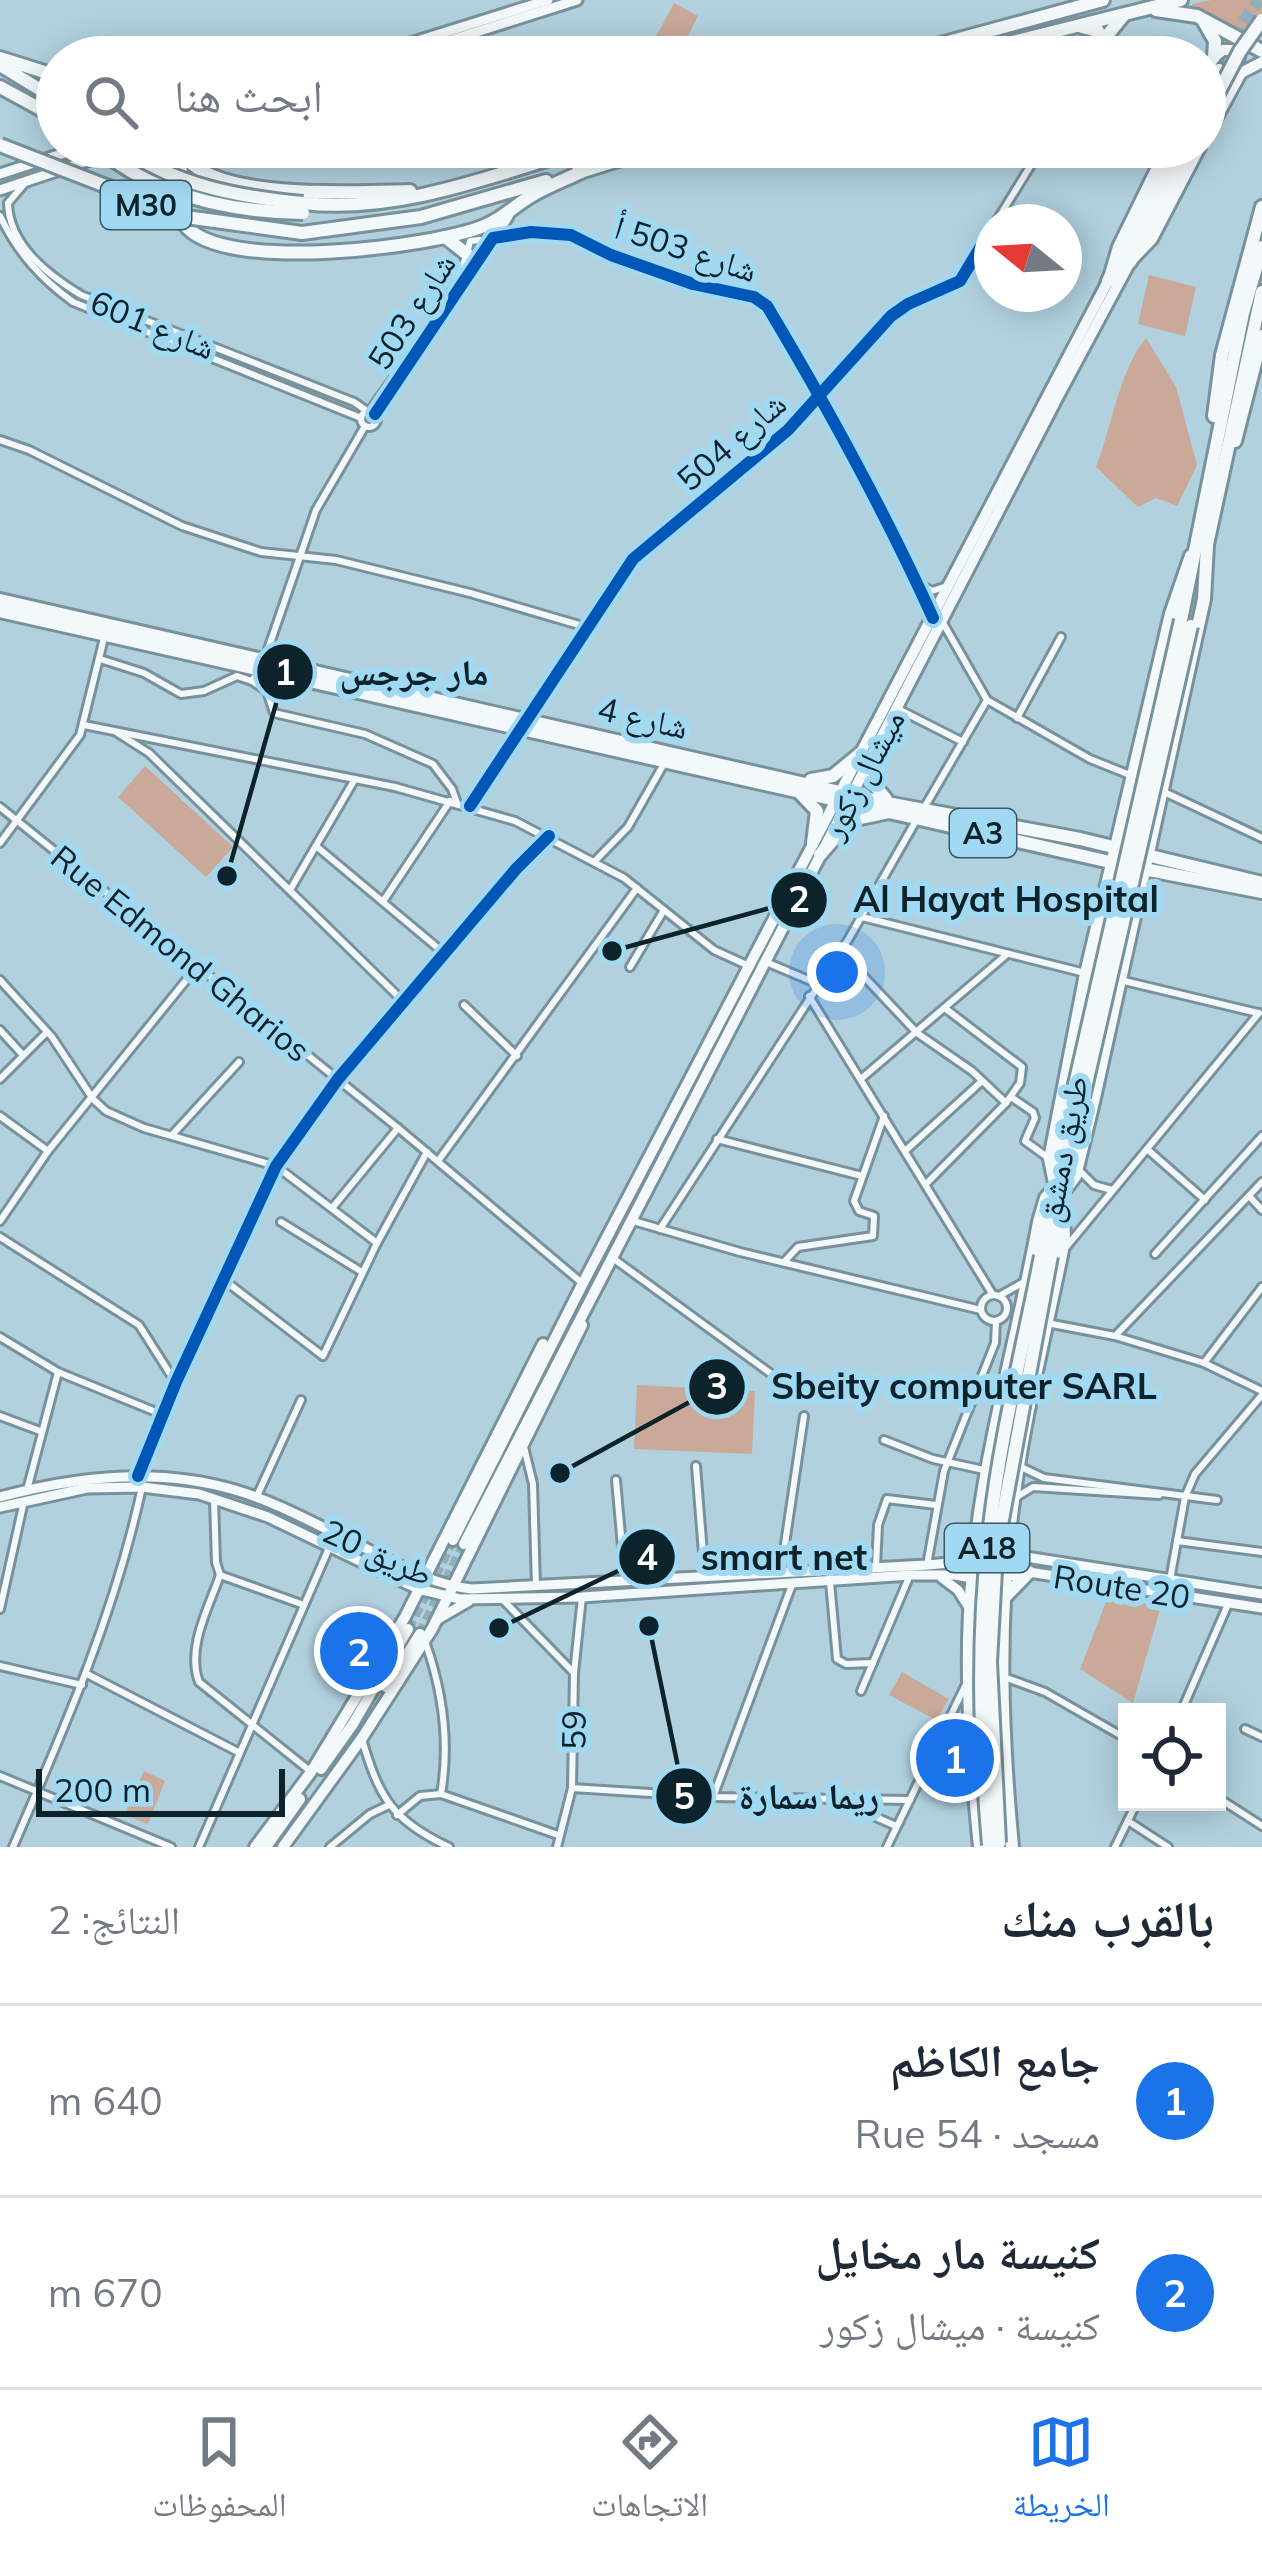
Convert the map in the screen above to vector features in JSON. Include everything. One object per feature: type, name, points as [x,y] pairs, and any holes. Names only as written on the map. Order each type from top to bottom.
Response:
[{"type":"highway","points":[[970,36],[1103,0]]},
{"type":"highway","points":[[1033,36],[1181,0]]},
{"type":"highway","points":[[1142,9],[1184,12],[1262,51]]},
{"type":"highway","points":[[1107,36],[1124,15]]},
{"type":"highway","points":[[1203,19],[1212,36]]},
{"type":"highway","points":[[1226,78],[1262,20]]},
{"type":"highway","points":[[1072,26],[1098,31],[1099,36]]},
{"type":"highway","points":[[1221,28],[1262,31]]},
{"type":"highway","points":[[0,62],[36,71]]},
{"type":"highway","points":[[0,62],[36,86]]},
{"type":"highway","points":[[3,89],[36,107]]},
{"type":"highway","name":"M30","points":[[0,145],[36,160]]},
{"type":"highway","name":"M30","points":[[56,168],[142,203],[232,226],[302,233],[422,217],[594,168]]},
{"type":"highway","points":[[123,168],[190,197],[247,210],[303,213],[340,207]]},
{"type":"highway","name":"M30","points":[[156,168],[205,187],[340,207],[441,190],[516,168]]},
{"type":"highway","points":[[184,168],[181,218],[191,231],[279,252],[335,254],[445,237],[484,226],[581,172]]},
{"type":"highway","points":[[200,168],[261,188],[441,190]]},
{"type":"highway","points":[[1108,281],[1168,168]]},
{"type":"highway","points":[[1130,262],[1179,168]]},
{"type":"highway","points":[[261,188],[254,204],[256,222],[279,252]]},
{"type":"highway","points":[[1218,462],[1222,355],[1262,207]]},
{"type":"highway","points":[[494,238],[507,214]]},
{"type":"highway","points":[[445,237],[475,253]]},
{"type":"highway","points":[[1218,462],[1243,313],[1262,247]]},
{"type":"highway","points":[[1218,462],[1262,292]]},
{"type":"highway","points":[[1218,462],[1245,412],[1262,336]]},
{"type":"highway","name":"طريق دمشق","points":[[1051,1256],[1058,1187],[1186,623],[1208,545],[1218,462]]},
{"type":"highway","name":"طريق دمشق","points":[[1186,623],[1191,556],[1218,462]]},
{"type":"highway","points":[[995,1846],[971,1673],[972,1578],[987,1475],[1041,1211],[1078,1166],[1204,599],[1208,545]]},
{"type":"highway","points":[[1058,1187],[1050,1160],[1086,974],[1171,614],[1191,556]]},
{"type":"highway","name":"شارع 4","points":[[0,600],[259,670],[525,723],[890,808]]},
{"type":"highway","name":"شارع 4","points":[[0,611],[106,629]]},
{"type":"highway","points":[[795,784],[829,778],[866,754],[873,784],[890,808],[848,822],[816,849]]},
{"type":"highway","points":[[795,784],[815,806],[816,849]]},
{"type":"highway","points":[[1127,800],[1136,818],[1157,808]]},
{"type":"highway","name":"A3","points":[[890,808],[1262,883]]},
{"type":"highway","name":"A3","points":[[920,815],[1065,836],[1078,846]]},
{"type":"highway","points":[[1078,846],[1105,838],[1122,820]]},
{"type":"highway","points":[[1135,903],[1150,879],[1176,868],[1150,835]]},
{"type":"highway","points":[[1078,846],[1102,868],[1104,898]]},
{"type":"highway","name":"A3","points":[[1176,868],[1262,892]]},
{"type":"highway","points":[[1104,898],[1120,890],[1135,903]]},
{"type":"highway","name":"طريق دمشق","points":[[995,1846],[981,1711],[983,1588],[994,1496],[1063,1205],[1058,1187]]},
{"type":"highway","points":[[995,1846],[1003,1599],[1012,1502],[1047,1323],[1051,1256]]},
{"type":"highway","points":[[1003,1599],[1029,1572]]},
{"type":"main road","points":[[433,36],[548,0]]},
{"type":"main road","points":[[464,36],[577,0]]},
{"type":"main road","points":[[1226,50],[1235,52],[1240,73]]},
{"type":"main road","points":[[1226,99],[1240,73],[1262,62]]},
{"type":"main road","points":[[0,174],[36,162]]},
{"type":"main road","points":[[0,190],[59,168]]},
{"type":"main road","name":"ميشال زكور","points":[[866,754],[896,708],[953,581],[1108,281],[1118,247],[1157,168]]},
{"type":"main road","name":"ميشال زكور","points":[[459,1541],[749,966],[1130,262],[1152,239],[1189,168]]},
{"type":"main road","name":"ميشال زكور","points":[[586,1285],[611,1257],[765,961],[816,849]]},
{"type":"main road","points":[[274,1847],[362,1738],[420,1625],[410,1586],[416,1572],[459,1541],[523,1445],[583,1323],[586,1285]]},
{"type":"main road","name":"طريق 20","points":[[1,1498],[88,1478],[189,1480],[256,1498],[462,1593],[927,1565],[1008,1550],[1026,1557],[1262,1594]]},
{"type":"main road","name":"Route 20","points":[[140,1482],[268,1516],[410,1586],[503,1600],[910,1575],[989,1581],[1029,1572],[1262,1608]]},
{"type":"main road","points":[[255,1847],[420,1625],[462,1593],[468,1579],[459,1541]]},
{"type":"main road","points":[[416,1572],[435,1557]]},
{"type":"main road","points":[[274,1847],[420,1625],[462,1593],[466,1561]]},
{"type":"main road","points":[[955,1561],[955,1575]]},
{"type":"main road","points":[[937,1575],[958,1590],[971,1612]]},
{"type":"main road","points":[[410,1586],[420,1625]]},
{"type":"street","name":"شارع 504","points":[[1007,204],[1029,168]]},
{"type":"street","name":"شارع 601","points":[[28,181],[8,203],[8,216],[25,249],[62,283],[81,295],[354,402],[367,416]]},
{"type":"street","name":"شارع 601","points":[[0,216],[22,256],[43,280],[74,302],[367,416]]},
{"type":"street","name":"شارع 503 أ","points":[[494,238],[531,232],[571,235],[611,255],[693,284],[754,297],[767,306],[822,395],[916,581],[987,700]]},
{"type":"street","name":"شارع 503","points":[[259,670],[324,493],[367,416],[475,253],[494,238]]},
{"type":"street","name":"شارع 503","points":[[367,416],[475,253]]},
{"type":"street","name":"شارع 504","points":[[470,806],[638,555],[788,430],[891,316],[960,281],[974,258]]},
{"type":"street","points":[[0,440],[182,526],[269,555],[336,560],[586,627]]},
{"type":"street","points":[[916,581],[936,591],[953,581]]},
{"type":"street","points":[[0,843],[67,757],[84,724],[106,629]]},
{"type":"street","points":[[1017,718],[1061,638]]},
{"type":"street","points":[[99,659],[144,674],[181,694],[204,691],[259,670],[274,713],[338,725],[433,764],[454,802]]},
{"type":"street","points":[[660,1229],[841,951],[987,700],[1102,765],[1134,776]]},
{"type":"street","points":[[896,708],[963,742]]},
{"type":"street","points":[[84,724],[470,806],[549,836],[595,861],[724,957],[749,966]]},
{"type":"street","points":[[113,730],[149,753],[404,1002]]},
{"type":"street","points":[[149,753],[154,738]]},
{"type":"street","points":[[595,861],[626,831],[668,756]]},
{"type":"street","points":[[290,890],[356,779]]},
{"type":"street","points":[[1161,790],[1262,838]]},
{"type":"street","points":[[384,900],[454,802]]},
{"type":"street","name":"Rue Edmond Gharios","points":[[0,807],[586,1285]]},
{"type":"street","points":[[14,1847],[87,1673],[122,1574],[140,1482],[161,1414],[276,1166],[338,1079],[549,836]]},
{"type":"street","points":[[316,846],[445,954]]},
{"type":"street","points":[[438,1161],[637,888]]},
{"type":"street","points":[[630,968],[664,910]]},
{"type":"street","points":[[862,917],[1086,974]]},
{"type":"street","points":[[841,951],[917,1033],[1008,1100],[1033,1112],[1025,1142],[1050,1160]]},
{"type":"street","points":[[862,1078],[1006,955]]},
{"type":"street","points":[[765,961],[818,984]]},
{"type":"street","points":[[0,1221],[48,1150],[197,968]]},
{"type":"street","points":[[0,980],[47,1032],[106,1111],[276,1166],[377,1244]]},
{"type":"street","points":[[1051,1256],[1261,1013],[1119,980]]},
{"type":"street","points":[[809,996],[1006,1307],[947,1463],[927,1565]]},
{"type":"street","points":[[464,1005],[517,1056]]},
{"type":"street","points":[[926,1184],[1008,1100],[1020,1083],[1022,1067],[946,1009]]},
{"type":"street","points":[[0,1030],[22,1054]]},
{"type":"street","points":[[0,1078],[47,1032]]},
{"type":"street","points":[[172,1135],[239,1062]]},
{"type":"street","points":[[905,1151],[982,1081]]},
{"type":"street","points":[[0,1116],[48,1150]]},
{"type":"street","points":[[784,1262],[798,1247],[873,1236],[874,1216],[854,1205],[884,1116]]},
{"type":"street","points":[[334,1208],[398,1128]]},
{"type":"street","points":[[1155,1254],[1262,1136]]},
{"type":"street","points":[[717,1139],[862,1176]]},
{"type":"street","points":[[1147,1149],[1205,1201]]},
{"type":"street","points":[[224,1280],[323,1356],[427,1152]]},
{"type":"street","points":[[1078,1166],[1094,1185],[1112,1190]]},
{"type":"street","points":[[1114,1336],[1262,1182]]},
{"type":"street","points":[[1249,1196],[1262,1210]]},
{"type":"street","points":[[630,1220],[981,1310]]},
{"type":"street","points":[[281,1222],[362,1272]]},
{"type":"street","points":[[0,1237],[140,1324],[176,1382]]},
{"type":"street","points":[[611,1257],[770,1373]]},
{"type":"street","points":[[1013,1345],[998,1320],[986,1318],[982,1302],[1027,1279]]},
{"type":"street","points":[[1204,1364],[1262,1287]]},
{"type":"street","points":[[1047,1323],[1114,1336],[1204,1364],[1262,1393],[1195,1474],[1185,1497],[1170,1580]]},
{"type":"street","points":[[0,1337],[58,1372],[161,1414]]},
{"type":"street","points":[[0,1609],[58,1372]]},
{"type":"street","points":[[256,1498],[301,1400]]},
{"type":"street","points":[[0,1416],[40,1431]]},
{"type":"street","points":[[781,1574],[804,1416]]},
{"type":"street","points":[[884,1440],[987,1475]]},
{"type":"street","points":[[523,1445],[533,1484],[536,1586]]},
{"type":"street","points":[[947,1463],[987,1475]]},
{"type":"street","points":[[1018,1464],[1052,1484],[1097,1492],[1163,1494]]},
{"type":"street","points":[[695,1466],[705,1578]]},
{"type":"street","points":[[616,1480],[625,1580]]},
{"type":"street","points":[[1012,1502],[1024,1490],[1052,1484],[1217,1500]]},
{"type":"street","points":[[1097,1492],[1129,1489]]},
{"type":"street","points":[[214,1499],[220,1575],[194,1670],[204,1690],[311,1772]]},
{"type":"street","points":[[876,1568],[878,1525],[885,1501],[936,1505]]},
{"type":"street","points":[[1177,1540],[1262,1552]]},
{"type":"street","points":[[199,1847],[330,1547]]},
{"type":"street","points":[[220,1575],[304,1605]]},
{"type":"street","points":[[861,1690],[910,1575]]},
{"type":"street","points":[[830,1582],[837,1659],[846,1664],[873,1663]]},
{"type":"street","points":[[713,1797],[792,1585]]},
{"type":"street","name":"59","points":[[557,1847],[572,1788],[574,1672],[582,1597]]},
{"type":"street","name":"59","points":[[503,1600],[574,1672]]},
{"type":"street","points":[[1185,1703],[1229,1602]]},
{"type":"street","points":[[420,1625],[443,1704],[446,1761],[441,1794]]},
{"type":"street","points":[[0,1666],[82,1685]]},
{"type":"street","points":[[87,1673],[238,1752]]},
{"type":"street","points":[[887,1847],[971,1673]]},
{"type":"street","points":[[1000,1676],[1045,1692],[1118,1734]]},
{"type":"street","points":[[1245,1729],[1262,1737]]},
{"type":"street","points":[[362,1738],[388,1805],[418,1832],[449,1847]]},
{"type":"street","points":[[0,1776],[171,1847]]},
{"type":"street","points":[[572,1788],[713,1797],[910,1800]]},
{"type":"street","points":[[397,1815],[420,1796],[441,1794],[560,1836]]},
{"type":"street","points":[[839,1801],[897,1826]]},
{"type":"street","points":[[1226,1803],[1262,1826]]},
{"type":"street","points":[[331,1847],[388,1805]]},
{"type":"street","points":[[1114,1847],[1133,1811]]},
{"type":"street","points":[[1128,1821],[1168,1847]]},
{"type":"shaded area","points":[[1262,0],[1262,13],[1247,32],[1225,27],[1191,9],[1192,4]]},
{"type":"shaded area","points":[[674,3],[698,16],[688,36],[656,36]]},
{"type":"shaded area","points":[[1149,275],[1196,287],[1185,336],[1138,324]]},
{"type":"shaded area","points":[[1146,338],[1176,387],[1197,465],[1177,506],[1156,498],[1138,507],[1096,467],[1123,383]]},
{"type":"shaded area","points":[[145,766],[233,847],[206,877],[118,797]]},
{"type":"shaded area","points":[[637,1385],[755,1391],[752,1454],[634,1449]]},
{"type":"shaded area","points":[[1108,1597],[1161,1606],[1133,1703],[1080,1669]]},
{"type":"shaded area","points":[[902,1672],[949,1699],[936,1720],[889,1695]]},
{"type":"shaded area","points":[[144,1771],[165,1781],[148,1824],[125,1815]]},
{"type":"tunnel","points":[[1226,56],[1259,0]]},
{"type":"tunnel","points":[[408,1629],[453,1540]]},
{"type":"tunnel","points":[[420,1634],[464,1544]]},
{"type":"cycle path","points":[[375,414],[493,238],[531,232],[571,235],[611,255],[693,284],[754,297],[767,306],[833,421],[933,618]]},
{"type":"cycle path","points":[[470,806],[633,559],[788,430],[891,316],[960,281],[974,258]]},
{"type":"cycle path","points":[[138,1476],[276,1166],[338,1079],[549,836]]},
{"type":"place","name":"مار جرجس","points":[[227,876]]},
{"type":"place","name":"Al Hayat Hospital","points":[[612,951]]},
{"type":"place","name":"Sbeity computer SARL","points":[[560,1473]]},
{"type":"place","name":"ريما سمارة","points":[[649,1626]]},
{"type":"place","name":"smart net","points":[[499,1628]]},
{"type":"place","name":"كنيسة مار مخايل","points":[[359,1651]]},
{"type":"place","name":"جامع الكاظم","points":[[955,1758]]}]
